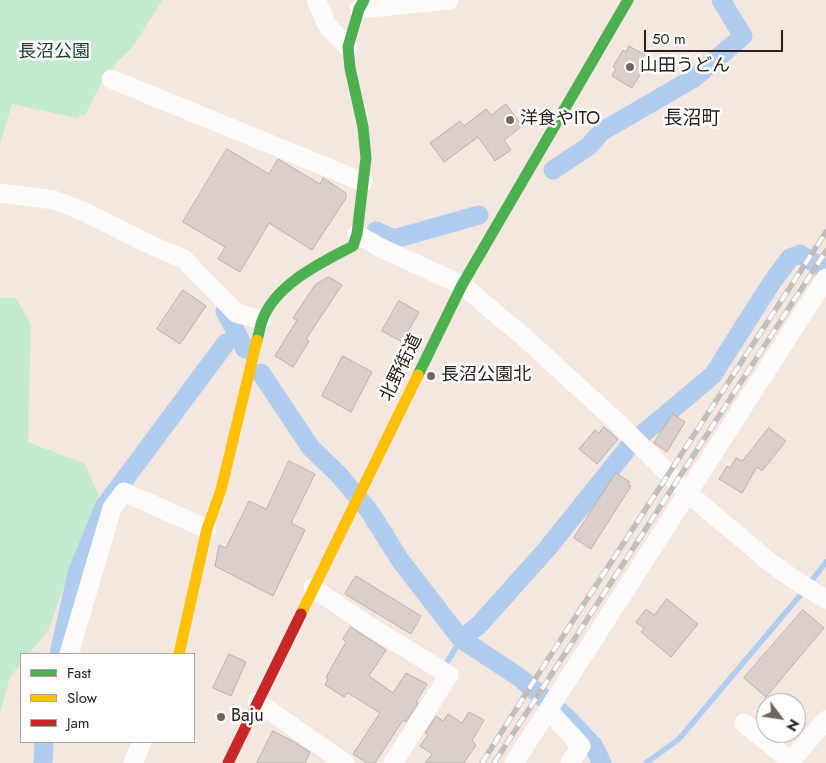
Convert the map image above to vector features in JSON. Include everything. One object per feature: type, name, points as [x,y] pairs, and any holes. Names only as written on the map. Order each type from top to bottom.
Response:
[{"type":"main road","name":"北野街道","points":[[228,763],[462,284],[628,0]]},
{"type":"main road","points":[[179,653],[207,530],[221,490],[262,320],[270,305],[292,281],[309,269],[353,246],[357,234],[366,158],[363,127],[350,68],[348,47],[362,4]]},
{"type":"street","points":[[316,0],[327,25],[348,47]]},
{"type":"street","points":[[362,4],[449,0]]},
{"type":"street","points":[[112,79],[362,182]]},
{"type":"street","points":[[0,193],[54,200],[85,212],[153,246],[184,259],[236,313],[262,320]]},
{"type":"street","points":[[357,234],[379,247],[462,284],[618,422],[688,493],[767,560],[799,583],[826,599]]},
{"type":"street","points":[[514,763],[826,278]]},
{"type":"street","points":[[69,653],[112,508],[124,492],[207,530]]},
{"type":"street","points":[[313,588],[366,624],[449,675],[392,763]]},
{"type":"street","points":[[257,702],[345,763]]},
{"type":"street","points":[[548,710],[581,746],[570,763]]},
{"type":"street","points":[[744,723],[790,762],[826,720]]},
{"type":"street","points":[[133,763],[142,743]]},
{"type":"green space","name":"長沼公園","points":[[0,0],[163,0],[131,49],[119,60],[100,86],[85,115],[80,114],[78,118],[12,104],[0,144]]},
{"type":"green space","points":[[0,298],[16,298],[31,325],[28,442],[85,464],[100,499],[70,569],[49,629],[30,653],[20,653],[20,664],[10,677],[0,713]]},
{"type":"building","name":"山田うどん","points":[[629,46],[650,58],[632,88],[612,76],[616,68],[613,67],[623,50],[626,52]]},
{"type":"building","points":[[506,104],[522,126],[504,140],[511,150],[495,161],[478,137],[444,162],[430,143],[460,121],[464,126],[486,109],[491,115]]},
{"type":"building","points":[[227,149],[269,174],[278,159],[320,184],[323,178],[346,193],[346,198],[312,250],[269,223],[240,272],[218,259],[225,247],[183,222]]},
{"type":"building","points":[[329,277],[342,285],[306,339],[309,341],[293,367],[275,356],[297,320],[293,318],[315,285]]},
{"type":"building","points":[[183,290],[206,306],[180,344],[157,329]]},
{"type":"building","points":[[399,301],[419,312],[402,342],[382,331]]},
{"type":"building","points":[[343,356],[372,372],[351,412],[322,396]]},
{"type":"building","points":[[673,414],[685,422],[667,452],[654,443]]},
{"type":"building","points":[[604,427],[618,439],[597,464],[579,449],[595,430],[599,433]]},
{"type":"building","points":[[769,428],[786,441],[762,471],[757,467],[742,493],[719,479],[727,466],[730,468],[736,458],[742,461]]},
{"type":"building","points":[[289,461],[315,474],[291,523],[305,530],[273,596],[215,566],[219,545],[226,548],[249,501],[266,509]]},
{"type":"building","points":[[616,473],[630,482],[628,485],[631,486],[591,549],[574,538]]},
{"type":"building","points":[[356,576],[421,616],[411,634],[345,594]]},
{"type":"building","points":[[667,599],[698,624],[671,657],[641,632],[644,628],[636,622],[646,609],[654,615]]},
{"type":"building","points":[[803,610],[824,628],[769,693],[761,693],[744,678]]},
{"type":"building","points":[[351,627],[386,650],[369,676],[393,693],[406,673],[427,684],[406,722],[403,720],[375,763],[367,763],[353,754],[380,713],[348,693],[344,697],[325,685],[328,679],[326,677],[346,642],[343,639]]},
{"type":"building","points":[[229,654],[246,662],[231,696],[213,688]]},
{"type":"building","points":[[469,712],[484,720],[472,741],[476,745],[464,763],[425,763],[432,754],[420,746],[428,735],[425,733],[436,716],[443,721],[448,714],[462,723]]},
{"type":"building","points":[[273,731],[310,752],[305,763],[257,763]]},
{"type":"waterway","points":[[553,170],[589,146],[601,132],[694,78],[743,36],[721,0]]},
{"type":"waterway","points":[[376,231],[394,239],[479,215]]},
{"type":"waterway","points":[[461,639],[479,625],[547,549],[632,443],[713,375],[772,282],[790,258],[800,254],[826,270]]},
{"type":"waterway","points":[[225,311],[245,349]]},
{"type":"waterway","points":[[59,653],[77,573],[104,507],[226,343]]},
{"type":"waterway","points":[[261,373],[311,448],[339,475],[370,512],[400,560],[461,639],[519,677],[567,718],[593,745],[602,763]]},
{"type":"waterway","points":[[646,763],[679,739],[826,562]]},
{"type":"waterway","points":[[443,669],[461,639]]},
{"type":"waterway","points":[[43,763],[44,743]]},
{"type":"railway","points":[[482,763],[826,232]]},
{"type":"railway","points":[[494,763],[826,251]]},
{"type":"traffic: fast","points":[[257,340],[262,321],[268,308],[277,296],[300,276],[353,246],[357,234],[366,158],[363,127],[350,68],[348,47],[359,9],[364,0]]},
{"type":"traffic: fast","points":[[418,375],[462,285],[628,0]]},
{"type":"traffic: slow","points":[[179,653],[207,529],[221,490],[257,340]]},
{"type":"traffic: slow","points":[[301,614],[418,375]]},
{"type":"traffic: jam","points":[[228,763],[301,614]]},
{"type":"place","name":"山田うどん","points":[[630,67]]},
{"type":"place","name":"洋食やITO","points":[[510,120]]},
{"type":"place","name":"長沼公園北","points":[[431,376]]},
{"type":"place","name":"Baju","points":[[221,717]]},
{"type":"district","name":"長沼町","points":[[692,119]]}]
